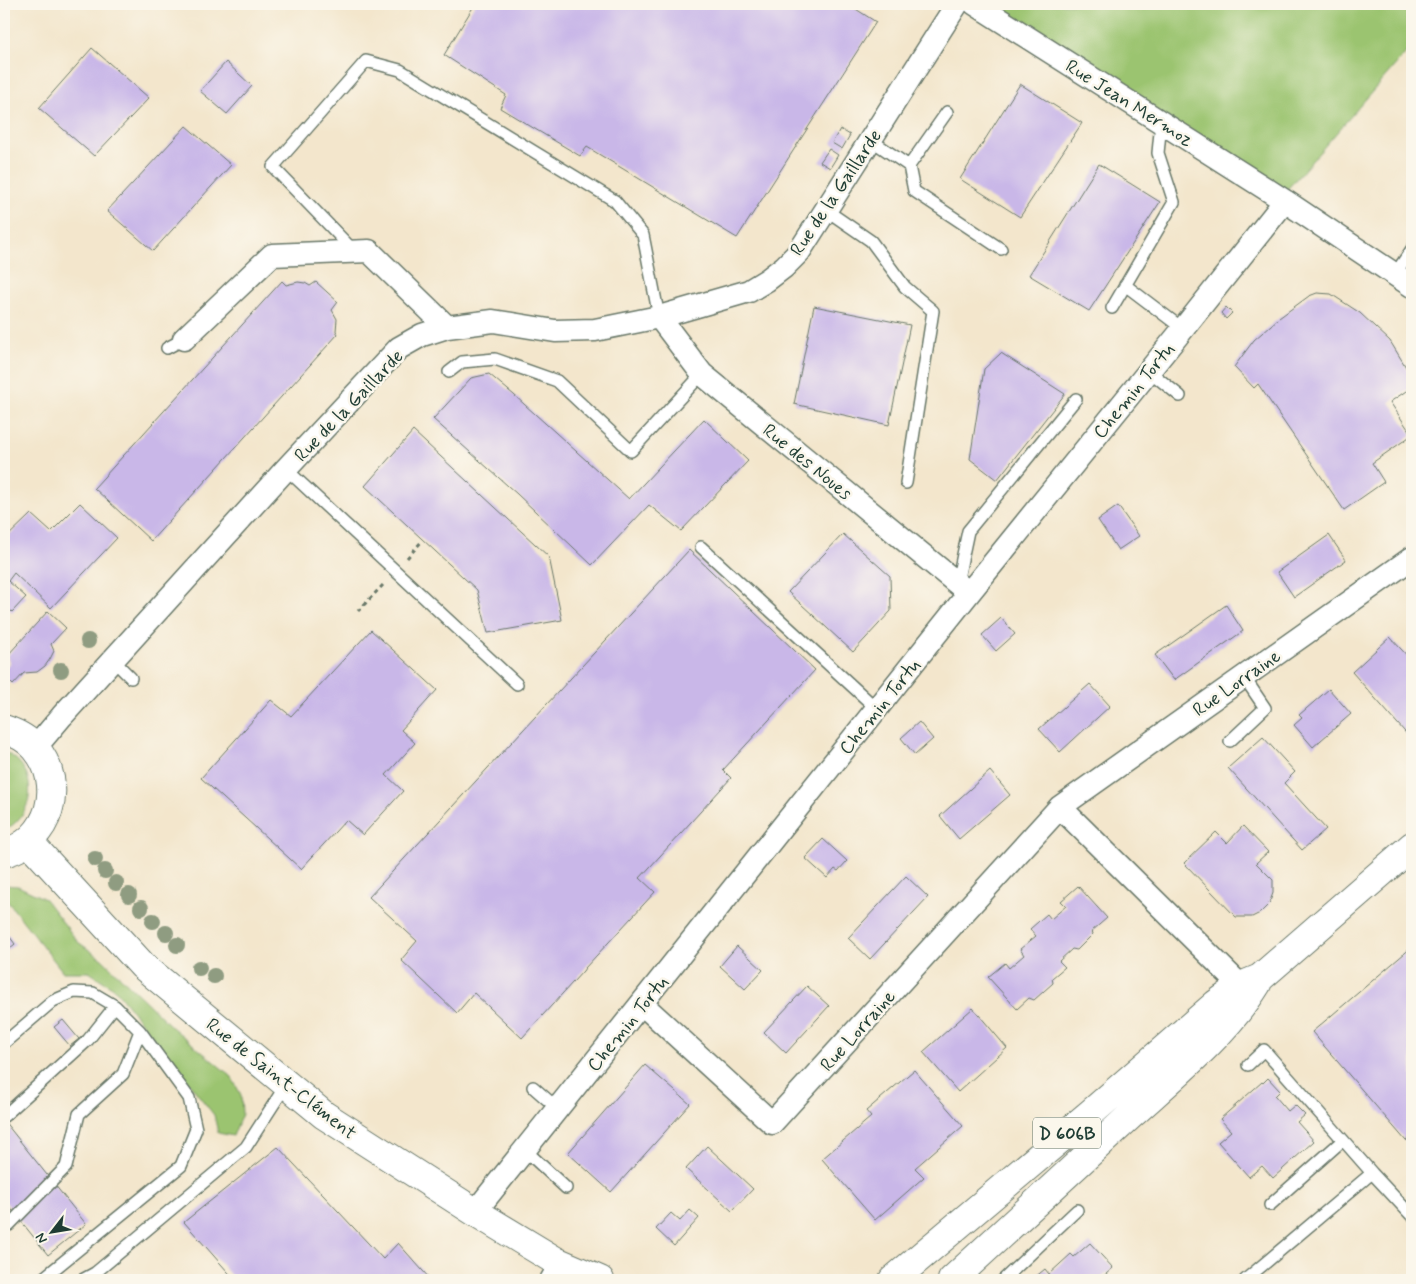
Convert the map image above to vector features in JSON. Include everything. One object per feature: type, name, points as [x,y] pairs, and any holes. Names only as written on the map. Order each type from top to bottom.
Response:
[{"type":"main road","points":[[4,729],[19,735],[36,748],[47,765],[52,785],[50,806],[42,826],[28,841],[12,851],[4,853]]},
{"type":"main road","name":"Rue de Saint-Clément","points":[[28,841],[143,966],[324,1115],[475,1212],[550,1270],[600,1280]]},
{"type":"main road","name":"D 606B","points":[[893,1280],[1092,1112],[1216,1004],[1251,987],[1412,846]]},
{"type":"main road","name":"D 606B","points":[[952,1280],[1183,1068],[1230,1022],[1251,987]]},
{"type":"street","name":"Rue de la Gaillarde","points":[[36,748],[62,716],[286,469],[399,348],[422,335],[447,327],[493,321],[555,331],[595,330],[659,317],[749,291],[784,267],[799,252],[957,4]]},
{"type":"street","name":"Rue Jean Mermoz","points":[[975,4],[1285,201],[1403,280]]},
{"type":"street","name":"Chemin Tortu","points":[[475,1212],[877,708],[963,588],[1149,371],[1285,201]]},
{"type":"street","points":[[176,344],[272,255],[369,251],[447,327]]},
{"type":"street","name":"Rue des Noues","points":[[659,317],[702,374],[963,588]]},
{"type":"street","name":"Rue Lorraine","points":[[642,1004],[772,1123],[1060,807],[1412,558]]},
{"type":"street","points":[[1060,807],[1251,987]]},
{"type":"lane","points":[[354,251],[273,167],[366,61],[400,70],[615,201],[644,235],[659,317]]},
{"type":"lane","points":[[909,166],[947,112]]},
{"type":"lane","points":[[1112,308],[1174,202],[1158,153],[1161,122]]},
{"type":"lane","points":[[871,140],[909,166],[914,191],[1002,249]]},
{"type":"lane","points":[[826,210],[871,241],[905,287],[932,311],[906,483]]},
{"type":"lane","points":[[1403,280],[1412,249]]},
{"type":"lane","points":[[1125,285],[1183,329]]},
{"type":"lane","points":[[449,372],[462,362],[495,359],[557,381],[631,451],[702,374]]},
{"type":"lane","points":[[1149,371],[1180,396]]},
{"type":"lane","points":[[963,588],[968,532],[1076,399]]},
{"type":"lane","points":[[286,469],[517,684]]},
{"type":"lane","points":[[701,547],[877,708]]},
{"type":"lane","points":[[113,660],[131,678]]},
{"type":"lane","points":[[1230,742],[1265,708],[1244,677]]},
{"type":"lane","points":[[4,1043],[53,1001],[74,992],[93,993],[115,1006],[140,1031],[189,1098],[196,1129],[181,1166],[40,1280]]},
{"type":"lane","points":[[4,1116],[88,1040],[115,1006]]},
{"type":"lane","points":[[4,1237],[6,1226],[66,1167],[79,1114],[123,1074],[140,1031]]},
{"type":"lane","points":[[1248,1065],[1264,1050],[1412,1216]]},
{"type":"lane","points":[[82,1280],[95,1273],[246,1146],[286,1084]]},
{"type":"lane","points":[[533,1087],[558,1109]]},
{"type":"lane","points":[[1270,1205],[1343,1140]]},
{"type":"lane","points":[[525,1150],[566,1188]]},
{"type":"lane","points":[[1245,1280],[1372,1173]]},
{"type":"lane","points":[[1003,1280],[1077,1210]]},
{"type":"green space","points":[[980,4],[1412,4],[1412,46],[1284,193]]},
{"type":"green space","points":[[4,752],[15,759],[23,768],[28,779],[30,791],[23,813],[15,823],[4,830]]},
{"type":"green space","points":[[4,885],[18,886],[45,899],[78,942],[102,959],[173,1028],[231,1076],[241,1095],[242,1114],[233,1136],[218,1133],[214,1115],[115,989],[89,972],[63,972],[4,897]]},
{"type":"building","points":[[475,4],[848,4],[876,22],[737,238],[587,147],[580,156],[500,108],[506,95],[444,55]]},
{"type":"building","points":[[92,48],[149,98],[94,156],[39,108]]},
{"type":"building","points":[[226,62],[252,86],[227,114],[200,91]]},
{"type":"building","points":[[1020,84],[1082,123],[1020,217],[960,179]]},
{"type":"building","points":[[186,126],[231,165],[153,251],[107,211]]},
{"type":"building","points":[[840,129],[850,135],[842,149],[832,143]]},
{"type":"building","points":[[829,149],[838,155],[830,168],[820,162]]},
{"type":"building","points":[[1099,164],[1160,202],[1089,311],[1029,275]]},
{"type":"building","points":[[282,281],[286,285],[298,282],[310,286],[316,282],[338,302],[332,310],[337,319],[336,331],[338,334],[151,541],[94,488]]},
{"type":"building","points":[[1317,293],[1331,294],[1360,313],[1390,341],[1412,377],[1412,387],[1390,402],[1412,435],[1372,463],[1384,482],[1344,510],[1258,384],[1254,388],[1234,367],[1254,340],[1279,318],[1309,296]]},
{"type":"building","points":[[814,306],[910,325],[889,425],[794,404]]},
{"type":"building","points":[[1226,307],[1232,313],[1226,319],[1221,313]]},
{"type":"building","points":[[1001,353],[1065,394],[997,480],[970,459],[984,369]]},
{"type":"building","points":[[489,374],[629,499],[704,419],[748,461],[681,531],[649,505],[592,565],[517,494],[433,419],[471,378]]},
{"type":"building","points":[[413,431],[549,557],[562,620],[488,633],[477,590],[365,486]]},
{"type":"building","points":[[80,503],[117,538],[51,608],[14,573],[8,581],[26,597],[12,612],[7,607],[4,611],[4,540],[31,514],[51,532]]},
{"type":"building","points":[[1118,506],[1139,536],[1118,550],[1098,520]]},
{"type":"building","points":[[843,534],[890,576],[891,611],[853,652],[788,592]]},
{"type":"building","points":[[1329,535],[1346,560],[1294,597],[1277,572]]},
{"type":"building","points":[[689,550],[815,670],[723,770],[731,778],[640,878],[655,892],[522,1038],[474,993],[457,1013],[401,960],[417,941],[369,897]]},
{"type":"building","points":[[1226,605],[1243,631],[1174,680],[1155,655]]},
{"type":"building","points":[[48,611],[66,628],[51,644],[54,651],[45,666],[37,672],[24,673],[13,685],[4,676],[4,669],[10,663],[7,656]]},
{"type":"building","points":[[1001,618],[1015,634],[996,651],[982,635]]},
{"type":"building","points":[[371,630],[437,690],[401,730],[415,743],[386,775],[403,791],[363,835],[346,820],[301,869],[201,778],[271,700],[291,716]]},
{"type":"building","points":[[1390,637],[1412,661],[1412,740],[1352,672]]},
{"type":"building","points":[[1090,684],[1110,706],[1060,752],[1039,729]]},
{"type":"building","points":[[1329,689],[1351,714],[1313,747],[1294,725],[1302,718],[1299,715]]},
{"type":"building","points":[[919,722],[933,739],[915,755],[901,738]]},
{"type":"building","points":[[1263,737],[1295,772],[1284,783],[1326,829],[1302,850],[1228,768]]},
{"type":"building","points":[[990,771],[1010,795],[959,839],[940,816]]},
{"type":"building","points":[[1243,826],[1268,852],[1256,863],[1273,880],[1273,893],[1269,904],[1260,913],[1252,917],[1236,917],[1184,863],[1216,832],[1227,843]]},
{"type":"building","points":[[823,839],[847,861],[838,871],[835,869],[827,878],[805,858]]},
{"type":"building","points":[[906,876],[928,897],[870,959],[848,938]]},
{"type":"building","points":[[1078,886],[1107,918],[1092,931],[1093,934],[1077,950],[1072,949],[1059,961],[1065,967],[1052,978],[1053,983],[1034,1000],[1029,998],[1017,1009],[988,977],[1005,963],[1009,968],[1024,955],[1020,949],[1036,936],[1030,929],[1047,914],[1051,919],[1066,906],[1061,901]]},
{"type":"building","points":[[4,929],[15,944],[4,953]]},
{"type":"building","points":[[737,946],[763,970],[745,989],[720,966]]},
{"type":"building","points":[[1412,947],[1412,1136],[1406,1141],[1312,1032]]},
{"type":"building","points":[[807,986],[829,1006],[786,1053],[764,1032]]},
{"type":"building","points":[[973,1008],[1007,1048],[958,1092],[923,1052]]},
{"type":"building","points":[[63,1020],[79,1039],[70,1046],[54,1027]]},
{"type":"building","points":[[645,1065],[690,1104],[611,1192],[568,1153]]},
{"type":"building","points":[[914,1070],[963,1126],[915,1168],[924,1177],[875,1220],[822,1159],[871,1117],[866,1111]]},
{"type":"building","points":[[1268,1078],[1280,1091],[1275,1096],[1288,1111],[1295,1105],[1305,1115],[1297,1122],[1314,1141],[1273,1178],[1262,1166],[1249,1177],[1218,1142],[1231,1131],[1220,1119]]},
{"type":"building","points":[[4,1121],[86,1224],[48,1255],[4,1200]]},
{"type":"building","points":[[707,1146],[753,1189],[732,1211],[686,1169]]},
{"type":"building","points":[[278,1147],[383,1259],[398,1243],[431,1280],[235,1280],[184,1222]]},
{"type":"building","points":[[690,1210],[699,1218],[674,1246],[656,1229],[671,1213],[680,1221]]},
{"type":"building","points":[[1090,1243],[1113,1268],[1099,1280],[1035,1280],[1034,1278],[1045,1269],[1049,1274],[1071,1254],[1074,1257]]}]
